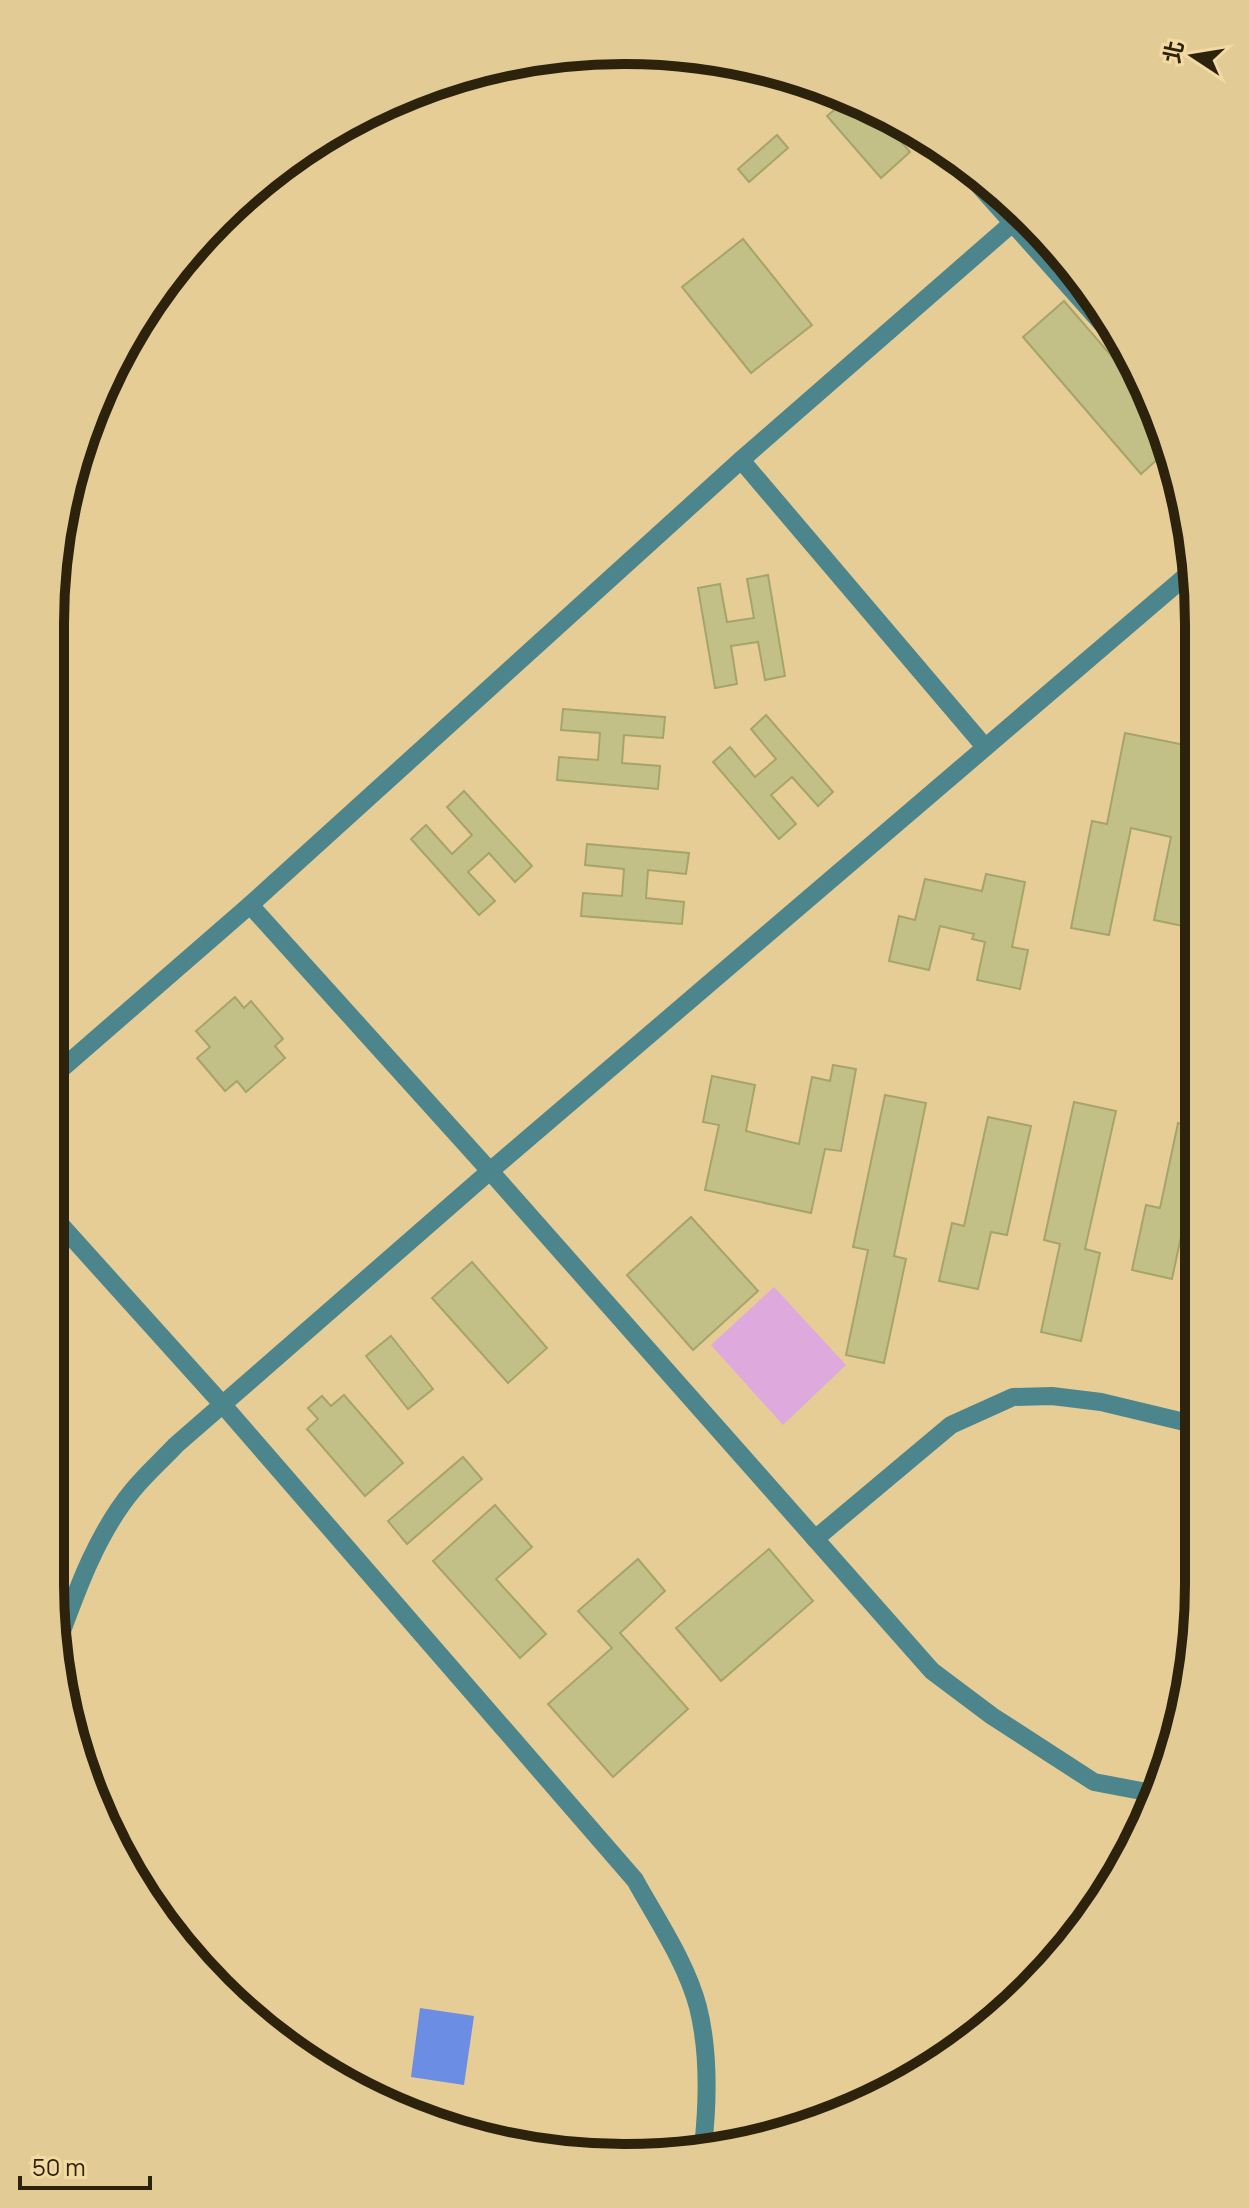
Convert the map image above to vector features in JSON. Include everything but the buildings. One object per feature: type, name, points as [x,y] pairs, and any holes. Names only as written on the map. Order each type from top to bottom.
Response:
[{"type":"street","points":[[64,1067],[250,905],[741,460],[1015,222]]},
{"type":"street","points":[[741,460],[985,747]]},
{"type":"street","points":[[65,1622],[81,1580],[108,1526],[133,1490],[176,1445],[490,1171],[1183,578]]},
{"type":"street","points":[[250,905],[943,1681],[1094,1782],[1144,1792]]},
{"type":"street","points":[[64,1229],[223,1405],[635,1880],[683,1969],[697,2006],[706,2055],[703,2138]]},
{"type":"street","points":[[815,1539],[951,1425],[1013,1397],[1052,1396],[1101,1402],[1185,1422]]},
{"type":"shaded area","points":[[774,1287],[846,1365],[783,1425],[711,1345]]},
{"type":"water","points":[[420,2008],[474,2016],[464,2085],[411,2077]]}]
